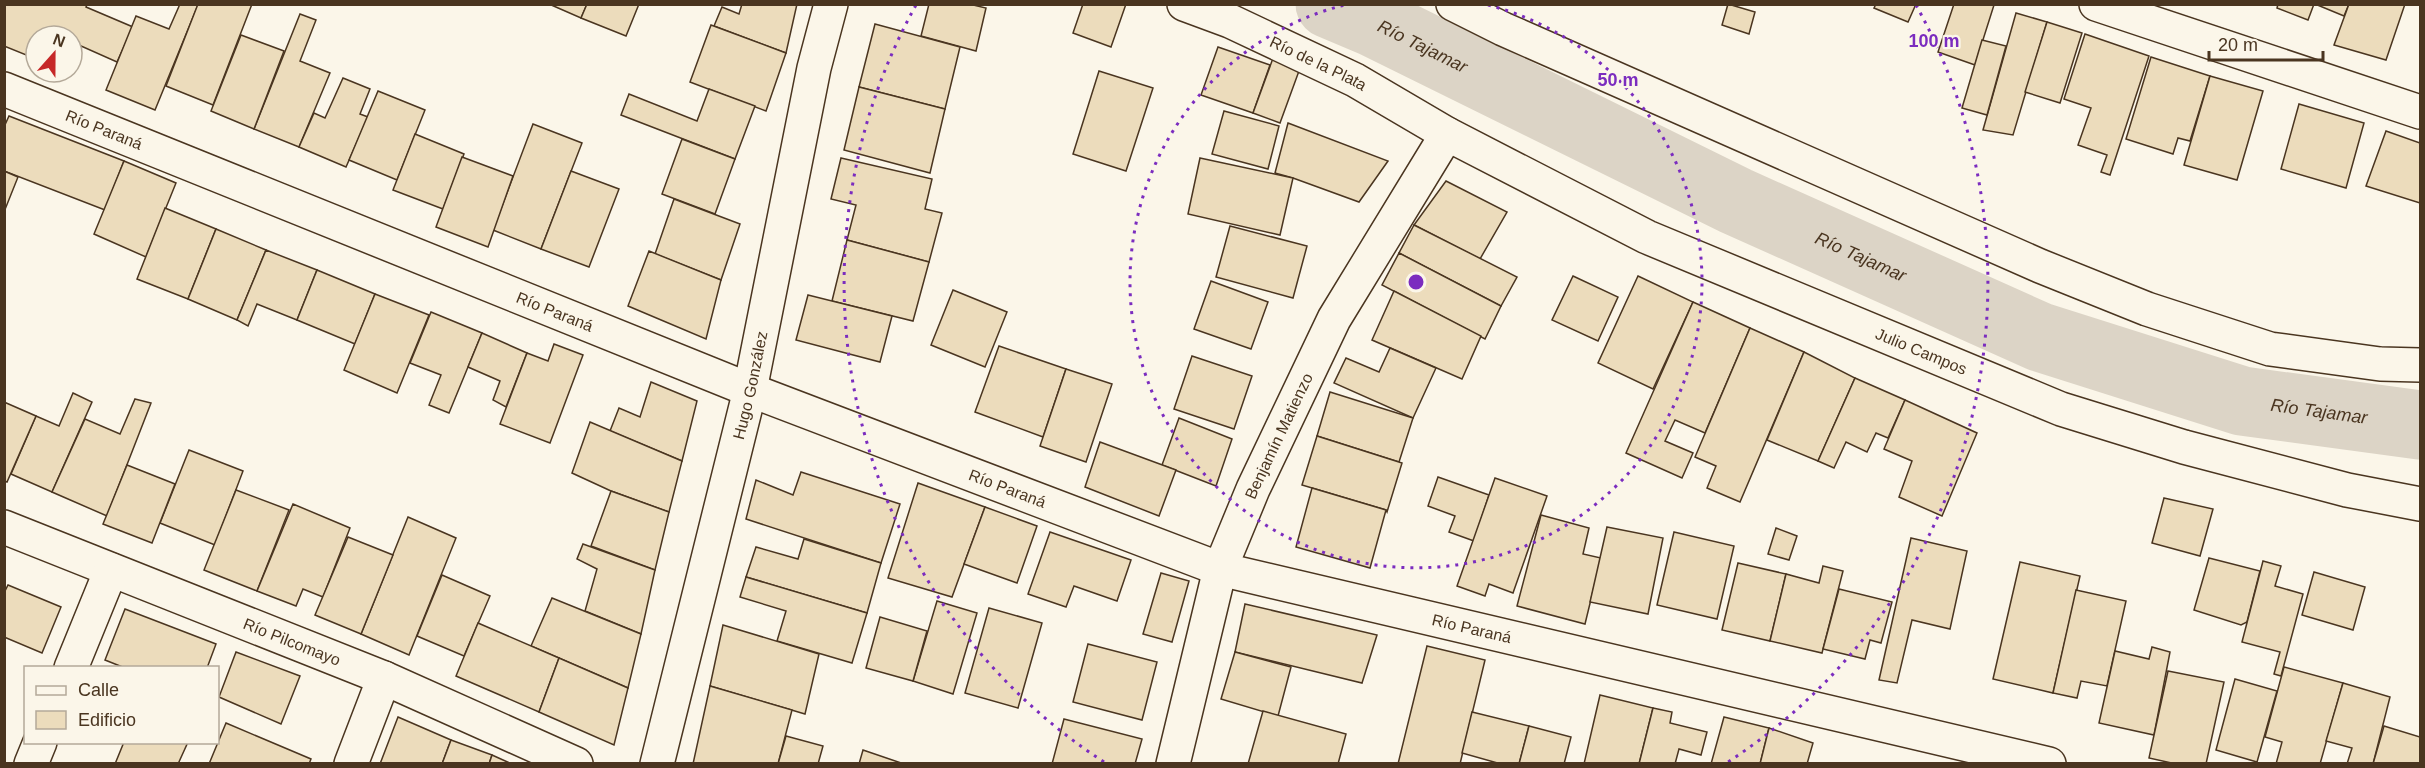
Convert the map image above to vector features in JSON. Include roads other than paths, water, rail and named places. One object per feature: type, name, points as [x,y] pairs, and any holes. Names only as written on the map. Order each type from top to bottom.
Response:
[{"type":"street","name":"Hugo González","points":[[657,764],[750,390],[814,68],[831,4]]},
{"type":"street","name":"Río de la Plata","points":[[1184,4],[1230,21],[1355,80],[1447,134]]},
{"type":"street","points":[[1453,4],[1506,17],[2040,266],[2147,309],[2270,349],[2380,364],[2421,365]]},
{"type":"street","points":[[2116,8],[2421,112]]},
{"type":"street","name":"Río Paraná","points":[[4,89],[750,390],[1220,568],[2033,762]]},
{"type":"street","name":"Julio Campos","points":[[1447,134],[1647,237],[2061,409],[2228,459],[2347,490],[2421,504]]},
{"type":"street","name":"Benjamín Matienzo","points":[[1173,764],[1220,568],[1253,489],[1334,319],[1447,134]]},
{"type":"street","name":"Río Pilcomayo","points":[[4,528],[384,678],[576,764]]},
{"type":"street","points":[[72,666],[111,570]]},
{"type":"street","points":[[351,764],[384,678]]},
{"type":"street","points":[[31,764],[39,744]]},
{"type":"waterway","name":"Río Tajamar","points":[[1330,4],[1375,23],[1736,201],[2040,337],[2242,401],[2420,425]]}]
